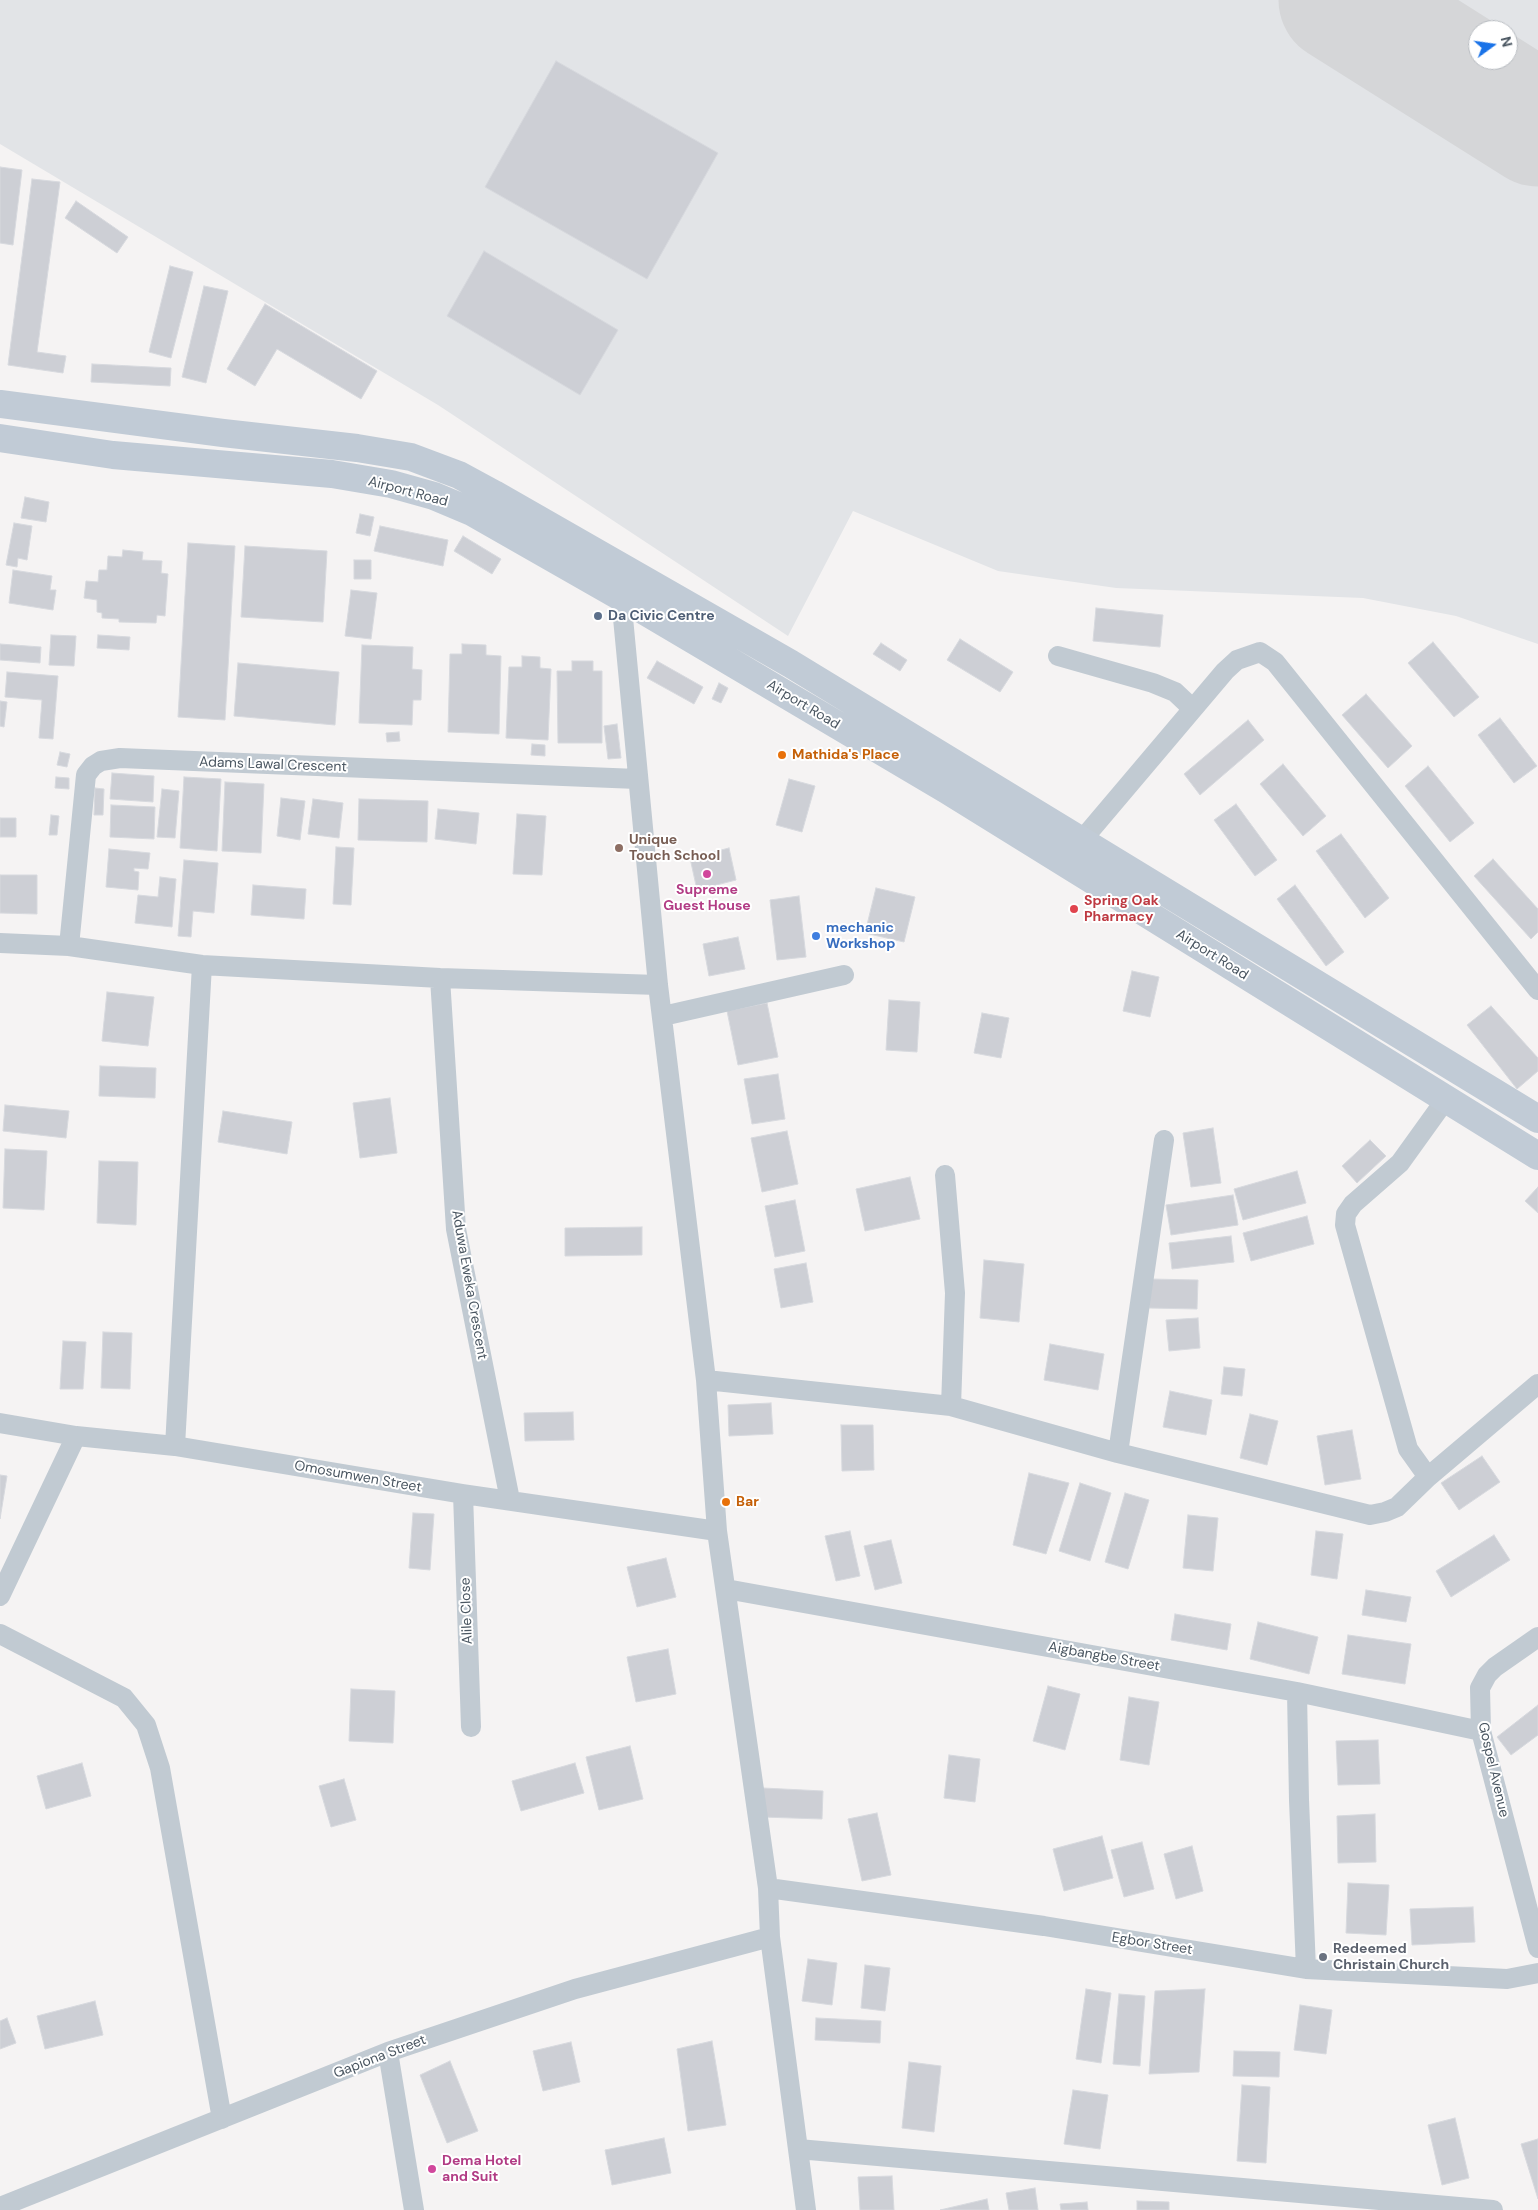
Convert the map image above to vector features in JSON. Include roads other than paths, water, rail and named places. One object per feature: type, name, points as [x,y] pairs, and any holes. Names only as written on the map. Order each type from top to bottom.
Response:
[{"type":"main road","name":"Airport Road","points":[[0,404],[224,434],[357,448],[412,458],[459,475],[791,664],[1538,1119]]},
{"type":"main road","name":"Airport Road","points":[[0,438],[113,455],[332,474],[391,484],[434,496],[472,512],[621,597],[947,790],[1538,1156]]},
{"type":"main road","points":[[947,790],[962,768]]},
{"type":"street","points":[[621,597],[658,985],[706,1380],[717,1531],[768,1888],[770,1937],[806,2210]]},
{"type":"street","points":[[1082,840],[1237,660],[1260,652],[1275,662],[1538,990]]},
{"type":"street","points":[[1058,656],[1153,683],[1175,692],[1193,709]]},
{"type":"street","name":"Adams Lawal Crescent","points":[[69,946],[86,774],[101,761],[120,758],[637,779]]},
{"type":"street","points":[[0,943],[69,946],[202,965],[440,978],[658,985]]},
{"type":"street","points":[[175,1446],[202,965]]},
{"type":"street","points":[[663,1016],[844,975]]},
{"type":"street","name":"Aduwa Eweka Crescent","points":[[440,978],[456,1229],[510,1500]]},
{"type":"street","points":[[1428,1477],[1408,1449],[1345,1225],[1346,1214],[1353,1204],[1400,1163],[1446,1099]]},
{"type":"street","points":[[1118,1453],[1164,1140]]},
{"type":"street","points":[[945,1176],[955,1293],[951,1406]]},
{"type":"street","points":[[706,1380],[951,1406],[1118,1453],[1370,1515],[1386,1512],[1397,1506],[1428,1477],[1538,1384]]},
{"type":"street","name":"Omosumwen Street","points":[[0,1423],[76,1436],[175,1446],[463,1494],[717,1531]]},
{"type":"street","points":[[0,1596],[76,1436]]},
{"type":"street","name":"Alile Close","points":[[463,1494],[471,1727]]},
{"type":"street","name":"Aigbangbe Street","points":[[726,1590],[1297,1692],[1481,1731]]},
{"type":"street","points":[[0,1634],[124,1698],[146,1725],[160,1768],[222,2119]]},
{"type":"street","name":"Gospel Avenue","points":[[1538,1636],[1487,1675],[1480,1688],[1481,1731],[1531,1893],[1538,1948]]},
{"type":"street","points":[[1297,1692],[1299,1800],[1306,1969]]},
{"type":"street","name":"Egbor Street","points":[[768,1888],[1044,1926],[1306,1969],[1507,1979],[1538,1973]]},
{"type":"street","name":"Gapiona Street","points":[[0,2207],[388,2052],[575,1989],[770,1937]]},
{"type":"street","points":[[388,2052],[414,2210]]},
{"type":"street","points":[[798,2149],[1493,2210]]},
{"type":"place","name":"Da Civic Centre","points":[[598,616]]},
{"type":"place","name":"Mathida's Place","points":[[782,755]]},
{"type":"place","name":"Unique Touch School","points":[[619,848]]},
{"type":"place","name":"Supreme Guest House","points":[[707,874]]},
{"type":"place","name":"Spring Oak Pharmacy","points":[[1074,909]]},
{"type":"place","name":"mechanic Workshop","points":[[816,936]]},
{"type":"place","name":"Bar","points":[[726,1502]]},
{"type":"place","name":"Redeemed Christain Church","points":[[1323,1957]]},
{"type":"place","name":"Dema Hotel and Suit","points":[[432,2169]]}]
